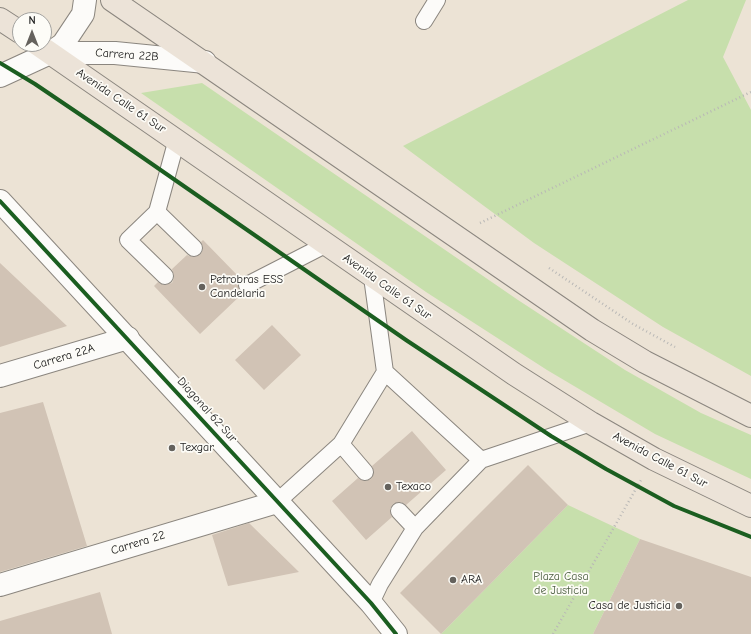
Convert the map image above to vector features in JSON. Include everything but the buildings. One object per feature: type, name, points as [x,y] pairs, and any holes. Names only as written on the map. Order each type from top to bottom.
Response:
[{"type":"main road","points":[[112,0],[592,330],[645,362],[751,416]]},
{"type":"main road","points":[[0,19],[12,27]]},
{"type":"main road","name":"Avenida Calle 61 Sur","points":[[50,52],[514,374],[591,423],[654,459],[751,506]]},
{"type":"street","name":"Carrera 22B","points":[[52,46],[63,44],[74,30],[82,14],[85,0]]},
{"type":"street","name":"Carrera 22B","points":[[52,49],[204,62]]},
{"type":"street","name":"Carrera 22B","points":[[0,76],[38,52]]},
{"type":"street","name":"Diagonal 62 Sur","points":[[0,201],[371,603],[396,634]]},
{"type":"street","name":"Carrera 22A","points":[[0,376],[128,338]]},
{"type":"street","name":"Carrera 22","points":[[0,585],[277,502]]},
{"type":"lane","points":[[424,21],[437,0]]},
{"type":"lane","points":[[165,276],[128,240],[157,212],[177,139]]},
{"type":"lane","points":[[157,212],[194,248]]},
{"type":"lane","points":[[246,285],[326,244]]},
{"type":"lane","points":[[277,502],[340,444],[385,372],[372,276]]},
{"type":"lane","points":[[385,372],[481,460]]},
{"type":"lane","points":[[371,603],[380,584],[415,528],[481,460],[591,423]]},
{"type":"lane","points":[[340,444],[365,472]]},
{"type":"lane","points":[[399,511],[415,528]]},
{"type":"path","points":[[454,236],[751,92]]},
{"type":"path","points":[[474,218],[487,227]]},
{"type":"path","points":[[547,267],[634,324],[679,350]]},
{"type":"path","points":[[553,634],[654,459]]},
{"type":"path","points":[[632,483],[639,487]]},
{"type":"green space","points":[[688,0],[746,0],[723,57],[751,110],[751,376],[663,327],[534,243],[403,146]]},
{"type":"green space","points":[[202,83],[518,300],[625,370],[701,413],[751,435],[751,479],[655,434],[547,370],[426,292],[141,93]]},
{"type":"green space","name":"Plaza Casa de Justicia","points":[[568,505],[640,539],[593,634],[441,634]]},
{"type":"cycle path","points":[[0,63],[35,84],[100,128],[406,340],[551,436],[606,469],[674,506],[751,537]]},
{"type":"cycle path","points":[[0,201],[371,603],[396,634]]},
{"type":"place","name":"Petrobras ESS Candelaria","points":[[202,287]]},
{"type":"place","name":"Texgar","points":[[172,448]]},
{"type":"place","name":"Texaco","points":[[388,487]]},
{"type":"place","name":"ARA","points":[[453,580]]},
{"type":"place","name":"Casa de Justicia","points":[[679,606]]}]
